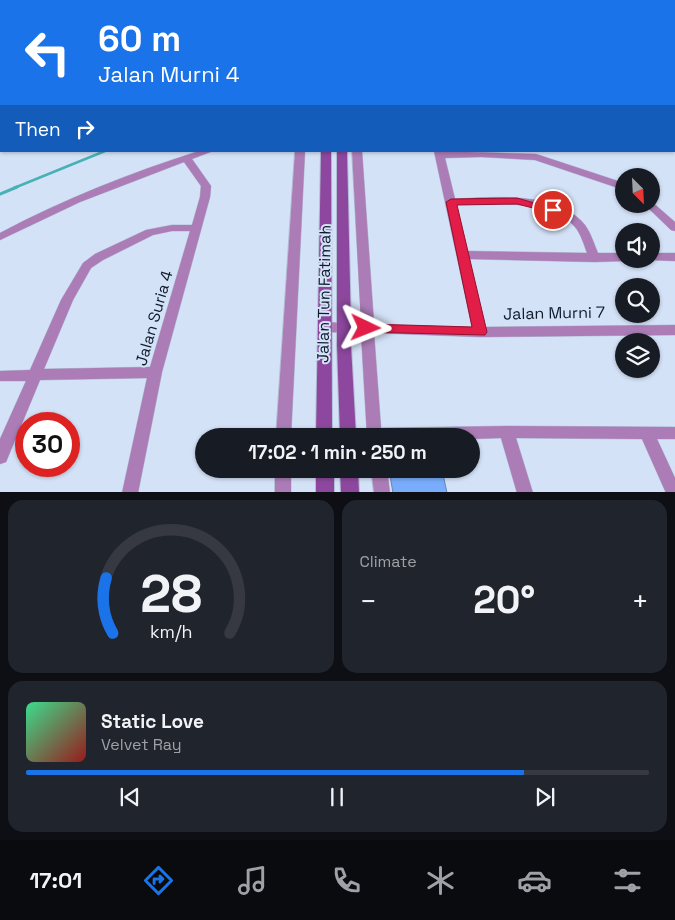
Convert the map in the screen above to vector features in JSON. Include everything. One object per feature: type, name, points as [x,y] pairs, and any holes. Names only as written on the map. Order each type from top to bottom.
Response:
[{"type":"main road","name":"Jalan Tun Fatimah","points":[[324,428],[326,152]]},
{"type":"main road","name":"Jalan Tun Fatimah","points":[[342,152],[344,345],[348,428]]},
{"type":"main road","points":[[344,345],[353,335],[366,328]]},
{"type":"main road","points":[[325,478],[326,492]]},
{"type":"main road","points":[[349,478],[350,492]]},
{"type":"street","points":[[0,237],[98,190],[206,152]]},
{"type":"street","points":[[283,428],[300,152]]},
{"type":"street","points":[[357,152],[373,428]]},
{"type":"street","points":[[480,332],[440,153],[536,157],[615,183]]},
{"type":"street","name":"Jalan Suria 4","points":[[130,492],[155,372],[197,228],[206,186],[186,158]]},
{"type":"street","points":[[451,202],[517,201],[553,210],[567,216],[580,226],[595,258]]},
{"type":"street","points":[[659,213],[675,228]]},
{"type":"street","points":[[0,457],[67,300],[87,266],[99,257],[150,232],[172,228],[197,228]]},
{"type":"street","points":[[463,255],[615,257]]},
{"type":"street","points":[[660,257],[675,257]]},
{"type":"street","name":"Jalan Murni 7","points":[[324,327],[480,332],[675,330]]},
{"type":"street","points":[[0,376],[155,372]]},
{"type":"street","points":[[507,432],[525,492]]},
{"type":"street","points":[[480,433],[675,433]]},
{"type":"street","points":[[647,434],[674,492]]},
{"type":"street","points":[[283,478],[283,492]]},
{"type":"street","points":[[380,478],[382,492]]},
{"type":"building","points":[[390,478],[444,478],[447,492],[393,492]]},
{"type":"waterway","points":[[14,188],[103,152]]},
{"type":"waterway","points":[[0,194],[17,187]]},
{"type":"route","points":[[366,328],[480,332],[451,202],[517,201],[553,210]]}]
